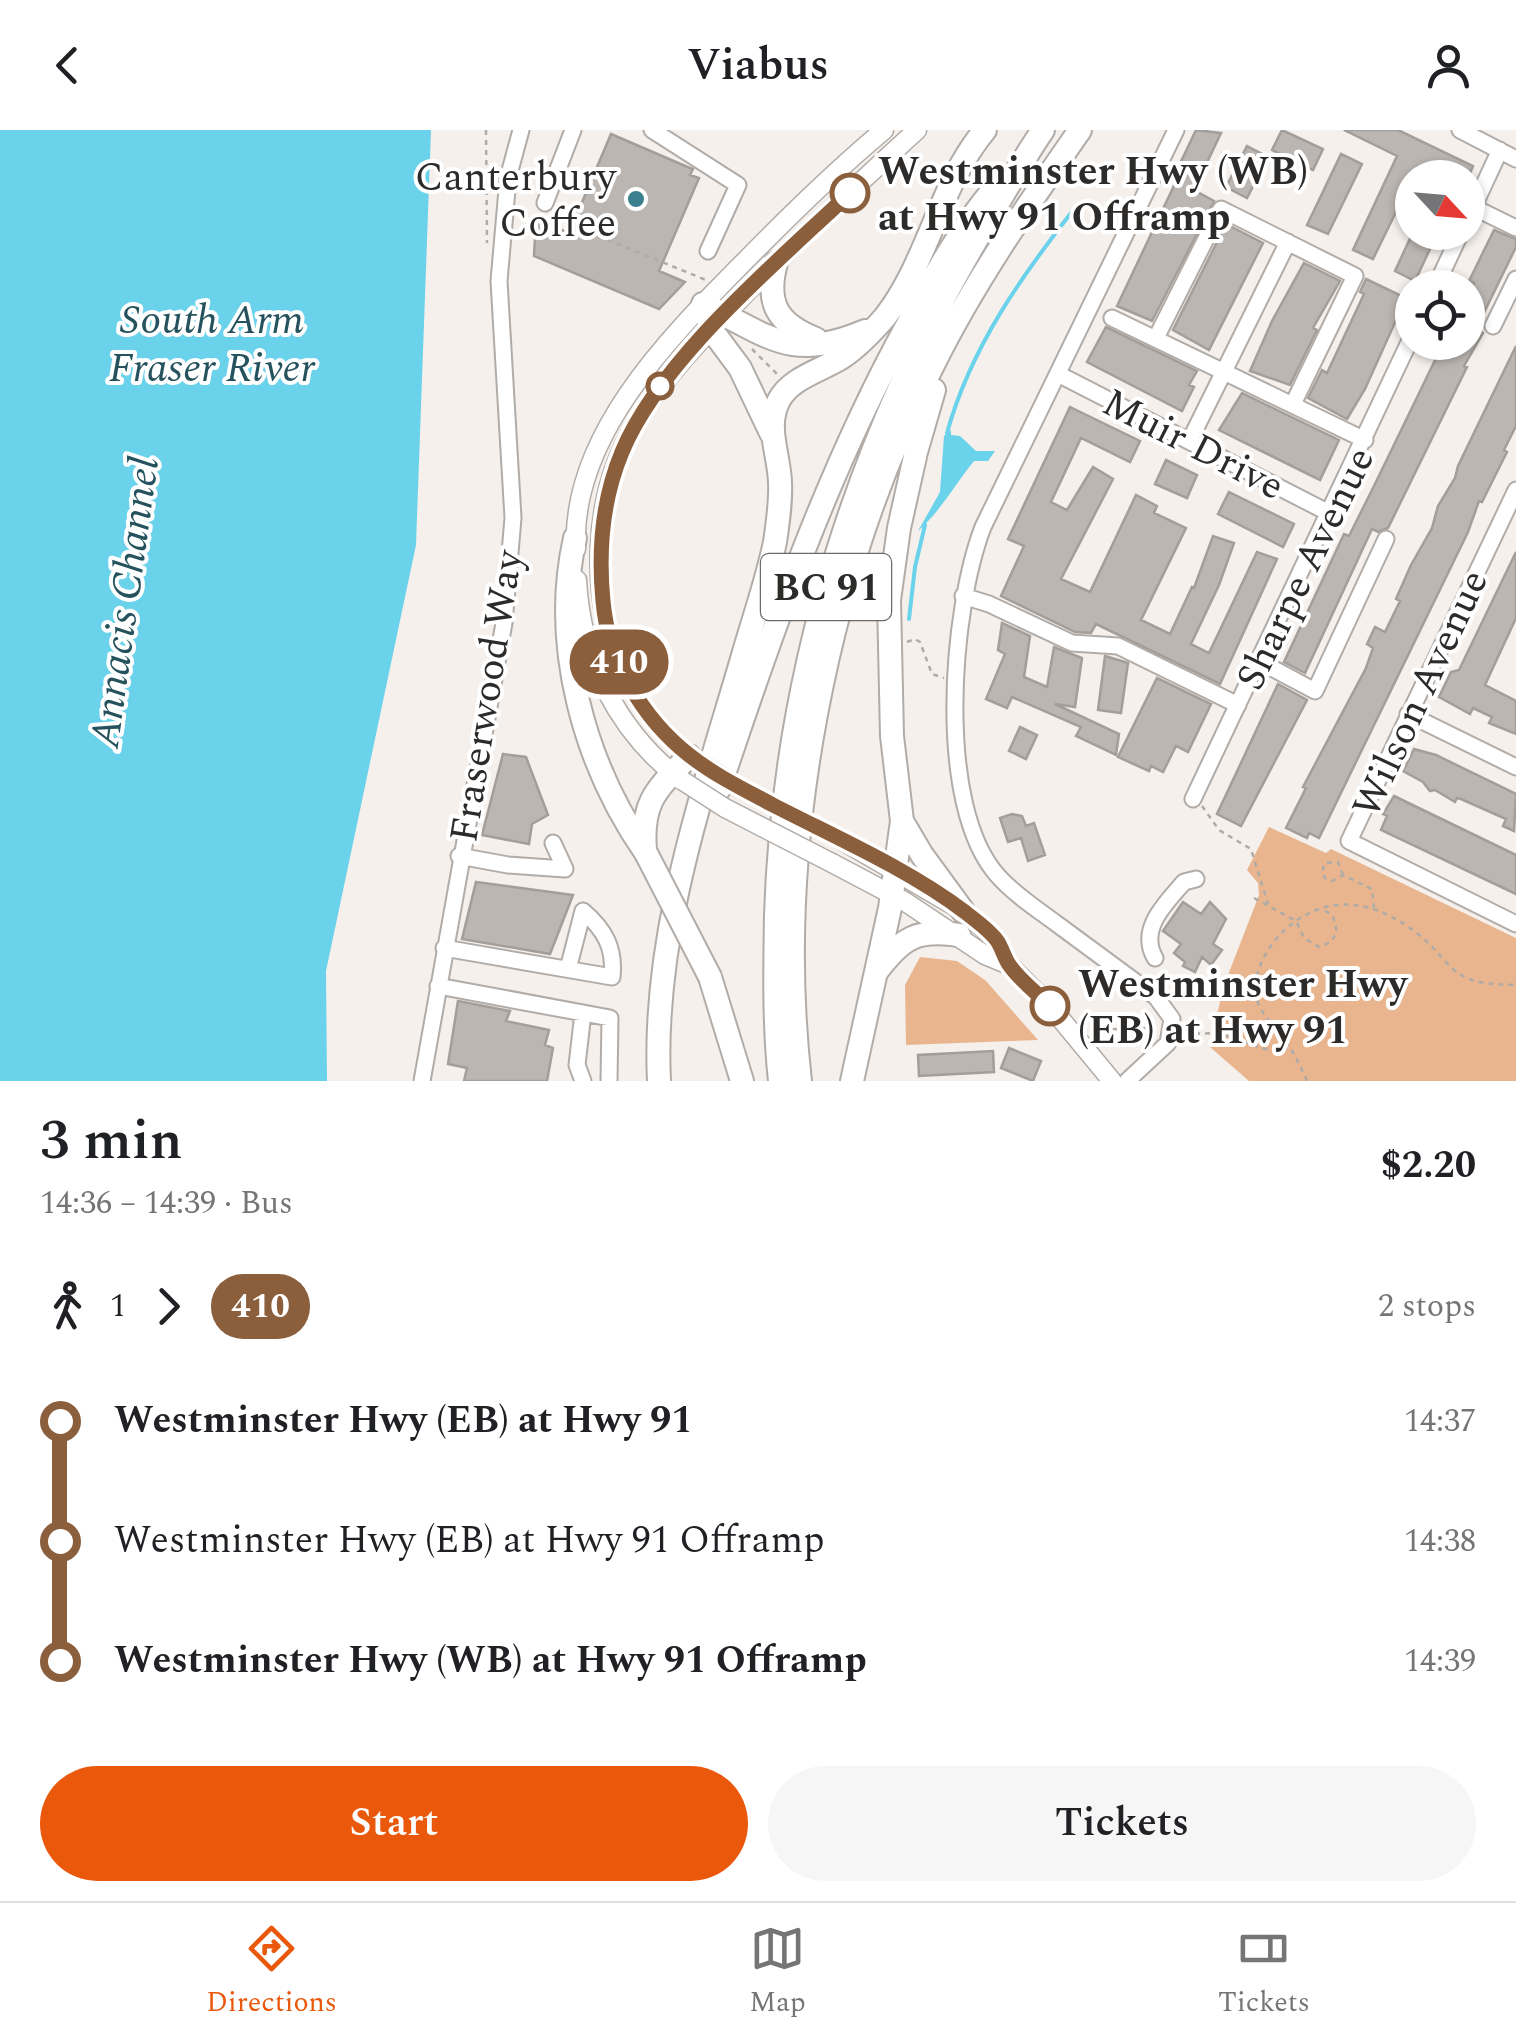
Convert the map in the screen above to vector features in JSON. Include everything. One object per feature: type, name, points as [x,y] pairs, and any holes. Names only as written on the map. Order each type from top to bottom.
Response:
[{"type":"highway","points":[[660,1081],[666,938],[780,515],[772,416],[789,387],[843,356],[869,336],[888,313],[910,277],[952,180],[985,130]]},
{"type":"highway","name":"BC 91","points":[[800,1081],[794,924],[800,840],[824,680],[859,551],[893,453],[954,323],[1004,239],[1080,130]]},
{"type":"highway","points":[[661,993],[708,822],[748,701],[850,438],[962,230],[1041,134]]},
{"type":"highway","name":"BC 91","points":[[780,1081],[775,969],[778,859],[789,762],[819,609],[878,436],[910,364],[952,280],[1041,134]]},
{"type":"highway","points":[[776,262],[771,282],[781,318],[791,329],[828,344]]},
{"type":"highway","points":[[707,293],[772,436]]},
{"type":"highway","points":[[718,322],[777,342],[804,346],[828,344],[864,331],[888,313]]},
{"type":"highway","points":[[852,1081],[902,821],[892,736],[889,600],[898,528],[954,323]]},
{"type":"highway","points":[[575,538],[568,570],[568,616],[576,692],[588,738],[624,822],[646,853],[710,977],[742,1081]]},
{"type":"highway","points":[[646,853],[646,806],[678,777],[689,756]]},
{"type":"highway","points":[[902,821],[963,911]]},
{"type":"highway","points":[[875,974],[894,949],[910,937],[931,931],[959,935]]},
{"type":"main road","points":[[884,130],[836,170],[707,293],[622,401],[588,477],[575,538],[582,627],[593,663],[626,725],[678,777],[725,808],[891,894],[986,955],[1009,965]]},
{"type":"main road","points":[[917,130],[718,322],[660,386],[632,428],[612,479],[600,545],[605,623],[624,676],[646,711],[689,756],[738,787],[895,869],[963,911],[997,940],[1009,965],[1050,1006],[1112,1081]]},
{"type":"street","name":"Fraserwood Way","points":[[423,1080],[504,623],[514,518],[499,280],[508,178],[521,130]]},
{"type":"street","points":[[546,209],[573,130]]},
{"type":"street","points":[[652,130],[738,185],[708,251]]},
{"type":"street","points":[[1127,1081],[1168,1043],[1172,1019],[1164,1004],[1013,892],[984,858],[973,838],[958,761],[956,675],[963,596],[984,527],[1176,130]]},
{"type":"street","points":[[1460,130],[1516,158]]},
{"type":"street","points":[[1485,182],[1500,150]]},
{"type":"street","points":[[1156,338],[1221,209],[1356,276],[1293,404]]},
{"type":"street","points":[[1485,218],[1516,228]]},
{"type":"street","points":[[1190,440],[1288,242]]},
{"type":"street","points":[[1493,326],[1516,279]]},
{"type":"street","points":[[1112,318],[1365,440]]},
{"type":"street","name":"Sharpe Avenue","points":[[1193,799],[1401,360]]},
{"type":"street","name":"Muir Drive","points":[[1058,374],[1329,513]]},
{"type":"street","name":"Wilson Avenue","points":[[1516,490],[1349,842],[1516,924]]},
{"type":"street","points":[[1258,661],[1314,691],[1386,539]]},
{"type":"street","points":[[963,596],[1072,643],[1118,646],[1238,704]]},
{"type":"street","points":[[1408,714],[1516,766]]},
{"type":"street","points":[[460,856],[508,865],[566,869],[553,843]]},
{"type":"street","points":[[1155,958],[1149,947],[1150,928],[1184,882],[1196,879]]},
{"type":"street","points":[[444,948],[568,969]]},
{"type":"street","points":[[438,986],[610,1018],[609,1081]]},
{"type":"street","points":[[583,1081],[577,1065],[584,1013]]},
{"type":"path","points":[[486,130],[488,250]]},
{"type":"path","points":[[486,200],[494,203]]},
{"type":"path","points":[[546,209],[707,293]]},
{"type":"path","points":[[746,344],[789,387]]},
{"type":"path","points":[[902,652],[905,643],[915,639],[920,642],[932,674],[946,678]]},
{"type":"path","points":[[1193,799],[1208,810],[1207,815],[1218,830],[1251,849],[1269,906]]},
{"type":"path","points":[[1343,875],[1332,881],[1325,878],[1324,863],[1338,862],[1343,875],[1372,889],[1374,908]]},
{"type":"path","points":[[1254,898],[1296,922],[1308,942],[1319,947],[1335,937],[1337,926],[1333,916],[1320,908]]},
{"type":"path","points":[[1307,1081],[1290,1047],[1257,1001],[1256,988],[1266,952],[1296,922],[1320,908],[1336,904],[1374,908],[1409,927],[1469,980],[1516,985]]},
{"type":"path","points":[[1092,1030],[1152,1028]]},
{"type":"path","points":[[1184,1034],[1220,1033],[1265,1049],[1290,1047]]},
{"type":"shaded area","points":[[1269,827],[1326,853],[1331,849],[1516,938],[1516,1081],[1249,1081],[1210,1047],[1223,988],[1259,895],[1258,883],[1247,870]]},
{"type":"shaded area","points":[[920,957],[957,961],[985,980],[1038,1040],[906,1045],[905,985]]},
{"type":"water","name":"South Arm Fraser River","points":[[0,130],[431,130],[416,545],[326,971],[327,1081],[0,1081]]},
{"type":"water","points":[[951,430],[951,435],[960,436],[976,451],[995,451],[988,461],[974,461],[918,531],[940,492],[944,436]]},
{"type":"building","points":[[1196,130],[1221,133],[1194,190],[1214,201],[1152,321],[1117,306],[1180,173],[1176,172]]},
{"type":"building","points":[[1282,130],[1323,149],[1313,170],[1272,150]]},
{"type":"building","points":[[1344,130],[1398,130],[1460,160],[1395,160],[1397,156]]},
{"type":"building","points":[[611,134],[693,169],[690,175],[699,178],[659,271],[685,282],[659,309],[534,256],[536,219],[569,233]]},
{"type":"building","points":[[1247,146],[1268,157],[1247,198],[1226,187]]},
{"type":"building","points":[[1341,154],[1362,164],[1328,234],[1307,225]]},
{"type":"building","points":[[1395,160],[1395,214],[1373,259],[1353,250]]},
{"type":"building","points":[[1226,224],[1263,243],[1209,350],[1173,330]]},
{"type":"building","points":[[1494,230],[1516,239],[1516,247],[1485,311],[1485,270],[1474,270]]},
{"type":"building","points":[[1405,250],[1430,250],[1420,270],[1395,270]]},
{"type":"building","points":[[1304,263],[1340,281],[1313,328],[1317,330],[1290,385],[1250,371]]},
{"type":"building","points":[[1366,279],[1395,293],[1395,322],[1347,419],[1308,398],[1322,370],[1327,373],[1364,294],[1360,292]]},
{"type":"building","points":[[1106,327],[1197,371],[1182,411],[1087,362]]},
{"type":"building","points":[[1516,346],[1516,426],[1504,450],[1507,452],[1482,502],[1479,501],[1468,532],[1319,838],[1309,833],[1307,838],[1286,828],[1306,788],[1303,787],[1366,668],[1373,648],[1367,644],[1375,627],[1385,632],[1400,601],[1396,599],[1411,565]]},
{"type":"building","points":[[1435,360],[1467,360],[1388,528],[1378,532],[1372,529],[1305,673],[1284,662],[1344,534],[1349,536]]},
{"type":"building","points":[[1242,393],[1339,440],[1320,480],[1219,430]]},
{"type":"building","points":[[1070,407],[1140,441],[1130,462],[1081,438],[1051,502],[1067,510],[1093,467],[1113,479],[1061,579],[1090,592],[1136,495],[1157,506],[1154,513],[1186,528],[1141,620],[1170,634],[1194,588],[1213,536],[1234,543],[1191,644],[1209,653],[1257,552],[1277,559],[1220,684],[1096,624],[1091,633],[1075,632],[1001,596],[1024,546],[1008,539]]},
{"type":"building","points":[[1166,460],[1197,475],[1187,498],[1155,484]]},
{"type":"building","points":[[1229,492],[1294,524],[1283,547],[1218,514]]},
{"type":"building","points":[[1516,552],[1516,618],[1485,685],[1516,701],[1516,734],[1489,723],[1492,717],[1473,708],[1470,714],[1439,697],[1451,672],[1459,670]]},
{"type":"building","points":[[1002,623],[1030,636],[1024,677],[1047,687],[1054,647],[1082,658],[1075,707],[1055,704],[1119,734],[1116,755],[1076,736],[1081,727],[1012,697],[1007,708],[986,699],[1005,654],[998,650]]},
{"type":"building","points":[[1105,656],[1128,663],[1121,713],[1098,710]]},
{"type":"building","points":[[1157,678],[1211,704],[1188,752],[1176,746],[1163,772],[1151,766],[1149,771],[1118,757]]},
{"type":"building","points":[[1278,684],[1307,700],[1241,826],[1217,814]]},
{"type":"building","points":[[1020,727],[1037,735],[1026,759],[1009,751]]},
{"type":"building","points":[[1414,749],[1436,755],[1516,794],[1514,831],[1503,826],[1506,819],[1461,799],[1455,802],[1430,791],[1423,782],[1403,771]]},
{"type":"building","points":[[503,754],[526,757],[548,815],[532,824],[529,844],[482,835]]},
{"type":"building","points":[[1394,796],[1516,855],[1516,894],[1381,830],[1387,816],[1383,814]]},
{"type":"building","points":[[1022,816],[1026,826],[1034,823],[1045,855],[1028,861],[1021,838],[1008,842],[1000,818]]},
{"type":"building","points":[[476,882],[573,895],[550,954],[462,939]]},
{"type":"building","points":[[1183,902],[1201,914],[1210,902],[1226,919],[1213,944],[1222,950],[1211,965],[1202,957],[1195,972],[1183,966],[1185,962],[1174,953],[1181,944],[1163,931]]},
{"type":"building","points":[[458,1001],[510,1011],[506,1021],[549,1030],[545,1045],[553,1048],[547,1081],[464,1081],[467,1068],[448,1064]]},
{"type":"building","points":[[1009,1048],[1041,1061],[1033,1081],[1001,1068]]},
{"type":"building","points":[[993,1051],[994,1072],[919,1076],[918,1055]]},
{"type":"waterway","points":[[947,433],[984,341],[1078,204]]},
{"type":"waterway","points":[[909,619],[925,525]]},
{"type":"bus line","name":"410","points":[[850,193],[698,343],[660,386],[632,428],[605,508],[600,578],[605,623],[624,676],[646,711],[689,756],[738,787],[866,852],[963,911],[997,940],[1009,965],[1050,1006]]},
{"type":"place","name":"Westminster Hwy (WB) at Hwy 91 Offramp","points":[[850,193]]},
{"type":"place","name":"Canterbury Coffee","points":[[636,199]]},
{"type":"place","name":"Westminster Hwy (EB) at Hwy 91","points":[[1050,1006]]},
{"type":"water label","name":"Annacis Channel","points":[[123,602]]}]
